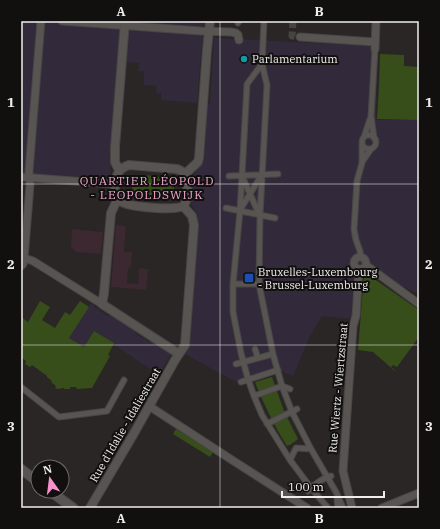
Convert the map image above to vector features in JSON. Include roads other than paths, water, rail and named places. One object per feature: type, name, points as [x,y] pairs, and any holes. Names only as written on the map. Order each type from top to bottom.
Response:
[{"type":"main road","points":[[21,469],[30,476]]},
{"type":"main road","points":[[61,499],[73,508]]},
{"type":"street","points":[[21,266],[24,258],[30,185],[29,172],[41,21]]},
{"type":"street","points":[[62,21],[125,23],[231,32],[236,33],[239,40]]},
{"type":"street","points":[[185,174],[198,162],[199,158],[210,21]]},
{"type":"street","points":[[264,21],[262,64],[267,85],[260,215],[260,284],[273,354],[282,386],[292,412],[311,449],[330,476],[343,508]]},
{"type":"street","points":[[300,37],[375,45],[376,21]]},
{"type":"street","points":[[119,170],[115,162],[115,147],[125,23]]},
{"type":"street","name":"Rue Wiertz - Wiertzstraat","points":[[362,163],[376,143],[371,116],[375,45]]},
{"type":"street","points":[[262,64],[247,84],[240,211],[233,284],[233,312],[243,362],[262,415],[310,490],[328,508]]},
{"type":"street","name":"Rue Wiertz - Wiertzstraat","points":[[366,265],[365,259],[361,257],[354,229],[357,181],[362,163],[362,144],[371,116]]},
{"type":"street","points":[[364,137],[368,136],[374,138]]},
{"type":"street","points":[[362,144],[366,148],[371,149]]},
{"type":"street","points":[[129,165],[177,169],[185,174],[188,190],[183,206],[179,208],[159,208],[127,204],[118,198],[114,184],[119,170],[129,165]]},
{"type":"street","points":[[229,176],[278,174]]},
{"type":"street","points":[[242,175],[260,215]]},
{"type":"street","points":[[240,211],[262,175]]},
{"type":"street","points":[[21,177],[114,184]]},
{"type":"street","points":[[102,304],[111,213],[118,198]]},
{"type":"street","name":"Rue d'Idalie - Idaliestraat","points":[[90,508],[185,345],[194,225],[192,216],[183,206]]},
{"type":"street","points":[[226,208],[275,218]]},
{"type":"street","name":"Rue Wiertz - Wiertzstraat","points":[[352,508],[343,471],[353,326],[356,316],[359,270],[354,264],[355,260],[361,257]]},
{"type":"street","points":[[24,258],[33,261],[179,354]]},
{"type":"street","points":[[359,270],[363,269],[366,265],[419,304]]},
{"type":"street","points":[[233,284],[260,284]]},
{"type":"street","points":[[249,284],[249,290]]},
{"type":"street","points":[[256,349],[258,358]]},
{"type":"street","points":[[236,364],[273,354]]},
{"type":"street","points":[[241,382],[278,370]]},
{"type":"street","points":[[21,387],[59,417],[107,411],[124,380]]},
{"type":"street","points":[[254,396],[282,386],[290,389]]},
{"type":"street","points":[[149,406],[307,508]]},
{"type":"street","points":[[267,424],[297,408]]},
{"type":"street","points":[[256,419],[262,415]]},
{"type":"street","points":[[290,460],[296,448],[311,449]]},
{"type":"street","points":[[310,490],[330,476]]},
{"type":"street","points":[[336,492],[336,508]]},
{"type":"street","points":[[382,508],[419,493]]},
{"type":"tunnel","points":[[293,21],[292,36],[300,37]]},
{"type":"place","name":"Parlamentarium","points":[[244,59]]},
{"type":"place","name":"Bruxelles-Luxembourg - Brussel-Luxemburg","points":[[249,278]]},
{"type":"district","name":"QUARTIER LÉOPOLD - LEOPOLDSWIJK","points":[[147,187]]}]
